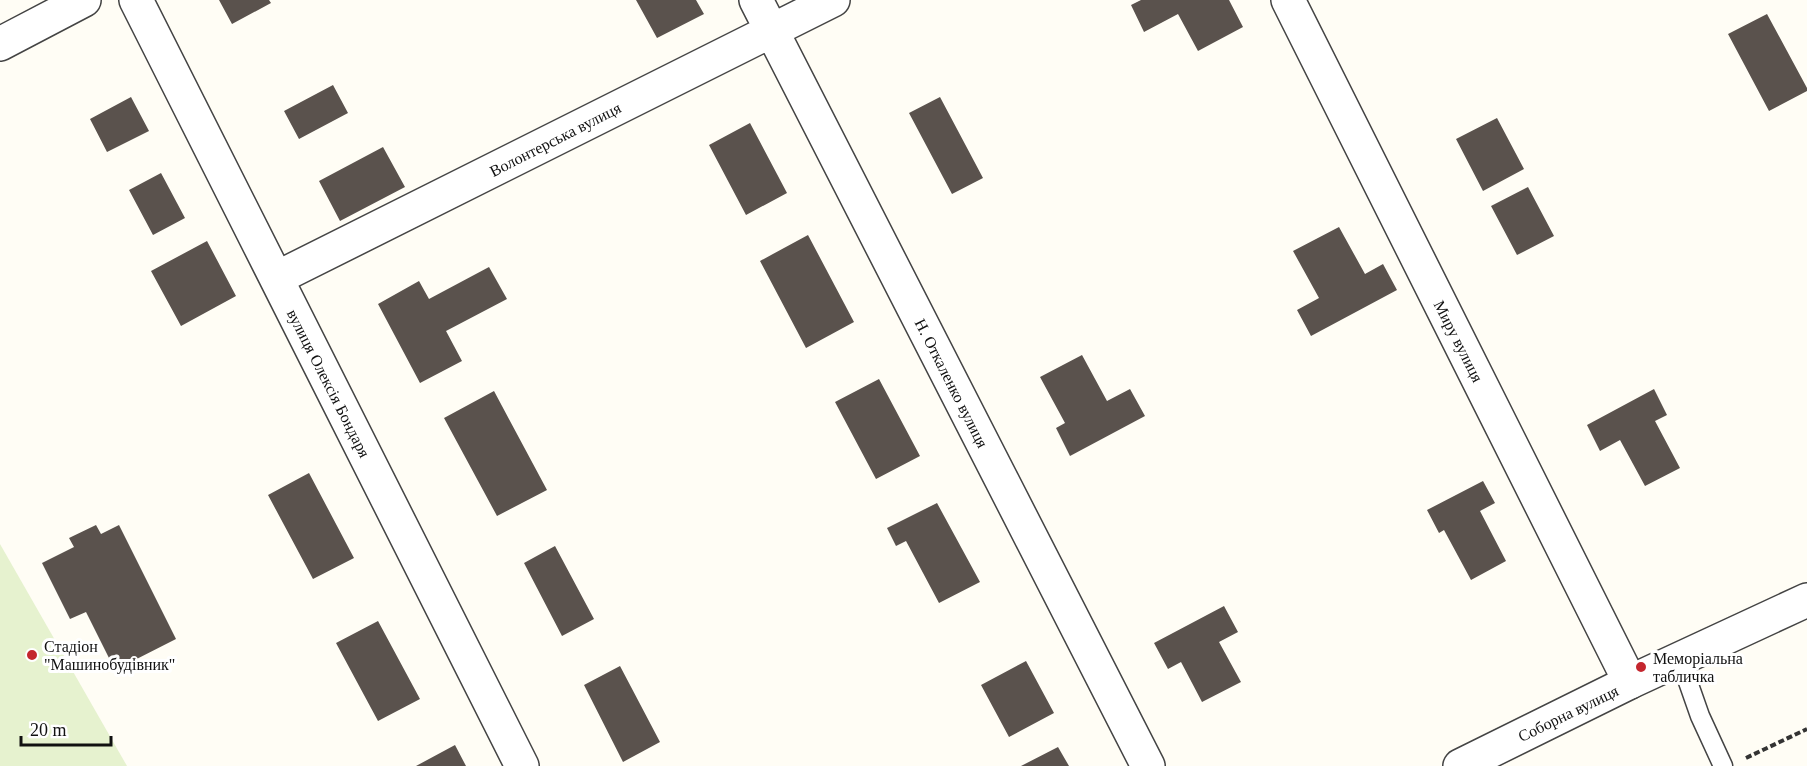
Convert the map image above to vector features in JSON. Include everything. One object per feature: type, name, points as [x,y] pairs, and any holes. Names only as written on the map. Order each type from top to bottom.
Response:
[{"type":"street","points":[[0,44],[84,0]]},
{"type":"street","name":"вулиця Олексія Бондаря","points":[[136,0],[522,766]]},
{"type":"street","name":"Н. Откаленко вулиця","points":[[756,0],[1148,766]]},
{"type":"street","name":"Волонтерська вулиця","points":[[277,278],[833,0]]},
{"type":"street","name":"Миру вулиця","points":[[1288,0],[1630,682]]},
{"type":"street","name":"Соборна вулиця","points":[[1460,766],[1630,682],[1807,600]]},
{"type":"lane","points":[[1680,659],[1700,716],[1731,764]]},
{"type":"path","points":[[1731,764],[1807,729]]},
{"type":"green space","name":"Стадіон \"Машинобудівник\"","points":[[0,544],[127,766],[0,766]]},
{"type":"building","points":[[219,0],[269,0],[271,3],[232,24]]},
{"type":"building","points":[[636,0],[696,0],[704,14],[657,38]]},
{"type":"building","points":[[1141,0],[1229,0],[1243,27],[1198,51],[1178,14],[1144,32],[1131,5]]},
{"type":"building","points":[[1767,14],[1807,88],[1807,91],[1769,111],[1728,34]]},
{"type":"building","points":[[333,85],[348,113],[299,139],[284,111]]},
{"type":"building","points":[[131,97],[149,131],[107,152],[90,119]]},
{"type":"building","points":[[940,97],[983,178],[952,194],[909,113]]},
{"type":"building","points":[[1497,118],[1524,169],[1483,191],[1456,139]]},
{"type":"building","points":[[750,123],[787,193],[746,215],[709,145]]},
{"type":"building","points":[[383,147],[405,187],[340,221],[319,181]]},
{"type":"building","points":[[161,173],[185,218],[153,235],[129,190]]},
{"type":"building","points":[[1528,187],[1554,236],[1517,255],[1491,206]]},
{"type":"building","points":[[1339,227],[1365,274],[1383,264],[1397,290],[1311,336],[1297,310],[1319,298],[1293,251]]},
{"type":"building","points":[[808,235],[854,322],[806,348],[760,261]]},
{"type":"building","points":[[207,241],[236,296],[181,326],[151,271]]},
{"type":"building","points":[[489,267],[507,299],[446,331],[462,361],[420,383],[378,304],[419,281],[429,299]]},
{"type":"building","points":[[1082,355],[1107,401],[1130,389],[1145,416],[1070,456],[1056,428],[1065,423],[1040,377]]},
{"type":"building","points":[[879,379],[920,456],[876,479],[835,402]]},
{"type":"building","points":[[1654,389],[1667,415],[1655,421],[1680,468],[1645,486],[1620,440],[1600,451],[1587,425]]},
{"type":"building","points":[[494,391],[547,490],[497,516],[444,418]]},
{"type":"building","points":[[309,473],[354,558],[313,579],[268,495]]},
{"type":"building","points":[[1483,481],[1495,503],[1480,511],[1506,561],[1471,580],[1444,530],[1439,533],[1427,510]]},
{"type":"building","points":[[937,503],[980,582],[939,603],[906,541],[896,546],[887,528]]},
{"type":"building","points":[[96,525],[101,534],[119,525],[176,639],[115,670],[86,612],[70,619],[42,563],[74,547],[69,538]]},
{"type":"building","points":[[555,546],[594,619],[562,636],[524,563]]},
{"type":"building","points":[[1224,606],[1238,632],[1219,642],[1241,682],[1202,702],[1181,662],[1168,669],[1154,643]]},
{"type":"building","points":[[378,621],[420,699],[378,721],[336,643]]},
{"type":"building","points":[[1026,661],[1054,713],[1009,737],[981,685]]},
{"type":"building","points":[[620,666],[660,742],[623,762],[584,685]]},
{"type":"building","points":[[455,745],[466,766],[416,766]]},
{"type":"building","points":[[1058,747],[1069,766],[1021,766]]},
{"type":"place","name":"Стадіон \"Машинобудівник\"","points":[[32,655]]},
{"type":"place","name":"Меморіальна табличка","points":[[1641,667]]}]
